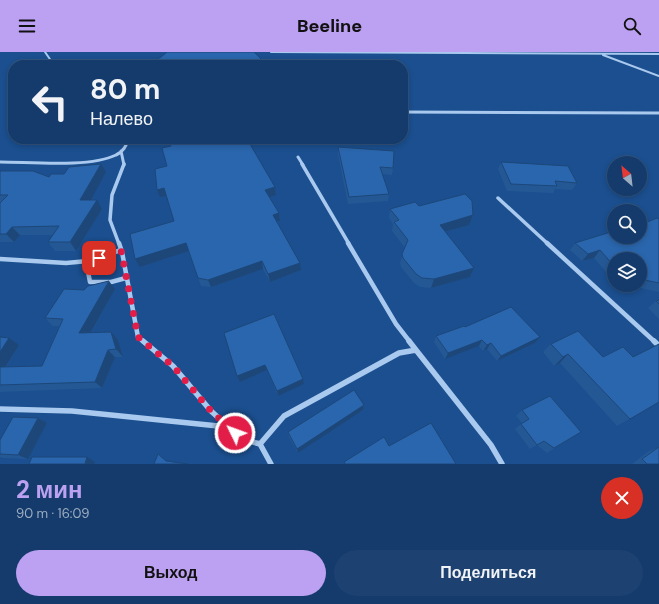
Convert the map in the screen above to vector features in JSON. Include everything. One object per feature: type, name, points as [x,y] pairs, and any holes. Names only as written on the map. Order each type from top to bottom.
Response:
[{"type":"street","points":[[271,52],[659,54]]},
{"type":"street","points":[[600,53],[659,76]]},
{"type":"street","points":[[408,112],[659,112]]},
{"type":"street","points":[[0,162],[92,162],[116,156],[120,151],[125,149],[127,144]]},
{"type":"street","points":[[120,151],[124,166],[112,195],[110,220],[121,250],[138,337],[173,366],[211,411],[242,439],[260,444],[271,464]]},
{"type":"street","points":[[298,157],[396,324],[490,445],[502,464]]},
{"type":"street","points":[[498,198],[659,346]]},
{"type":"street","points":[[0,259],[66,263],[86,261],[121,250]]},
{"type":"street","points":[[86,261],[90,282],[111,282],[126,278]]},
{"type":"street","points":[[260,444],[284,416],[399,353],[416,350]]},
{"type":"street","points":[[0,409],[72,411],[229,427]]},
{"type":"building","points":[[167,52],[254,52],[262,60],[156,60]]},
{"type":"building","points":[[170,144],[250,144],[275,187],[265,190],[279,213],[273,215],[300,263],[268,274],[262,261],[208,280],[198,278],[186,243],[135,259],[130,234],[174,221],[164,188],[157,190],[155,169],[167,166],[162,148],[171,146]]},
{"type":"building","points":[[338,147],[394,151],[393,168],[380,167],[389,194],[349,197]]},
{"type":"building","points":[[501,162],[568,166],[577,183],[555,181],[557,186],[511,184]]},
{"type":"building","points":[[101,164],[80,200],[97,200],[70,242],[48,242],[59,226],[12,227],[6,234],[0,234],[0,203],[8,195],[0,195],[0,171],[33,171],[49,177],[51,174],[64,174],[69,167]]},
{"type":"building","points":[[465,194],[472,201],[473,215],[440,225],[474,268],[434,279],[422,278],[416,274],[403,258],[402,254],[408,240],[394,222],[399,220],[390,209],[415,202],[419,206]]},
{"type":"building","points":[[657,218],[659,219],[659,283],[647,280],[647,252],[607,252],[607,258],[600,250],[588,254],[575,243],[607,233],[607,244],[647,244],[647,222]]},
{"type":"building","points":[[109,281],[79,333],[111,332],[116,349],[108,350],[95,382],[0,385],[0,367],[42,366],[63,319],[45,318],[64,289],[84,290],[88,286]]},
{"type":"building","points":[[511,307],[540,337],[501,356],[491,343],[487,345],[482,340],[448,353],[436,336],[464,326],[465,327]]},
{"type":"building","points":[[274,314],[303,379],[277,391],[265,365],[237,376],[224,333]]},
{"type":"building","points":[[578,331],[603,357],[623,347],[633,357],[659,344],[659,402],[630,419],[568,354],[563,357],[551,344]]},
{"type":"building","points":[[0,337],[9,338],[0,352]]},
{"type":"building","points":[[354,390],[364,405],[297,449],[288,432]]},
{"type":"building","points":[[550,396],[581,432],[554,448],[544,441],[537,445],[521,424],[529,419],[522,410]]},
{"type":"building","points":[[13,417],[38,418],[18,455],[0,454],[0,440]]},
{"type":"building","points":[[431,423],[456,464],[345,464],[344,462],[384,437],[389,446]]},
{"type":"building","points":[[659,447],[659,464],[647,464],[642,459]]},
{"type":"building","points":[[158,454],[166,461],[188,464],[154,464]]},
{"type":"building","points":[[32,457],[87,457],[85,464],[29,464]]},
{"type":"route","points":[[99,258],[121,250],[138,337],[173,366],[211,411],[235,433]]}]
